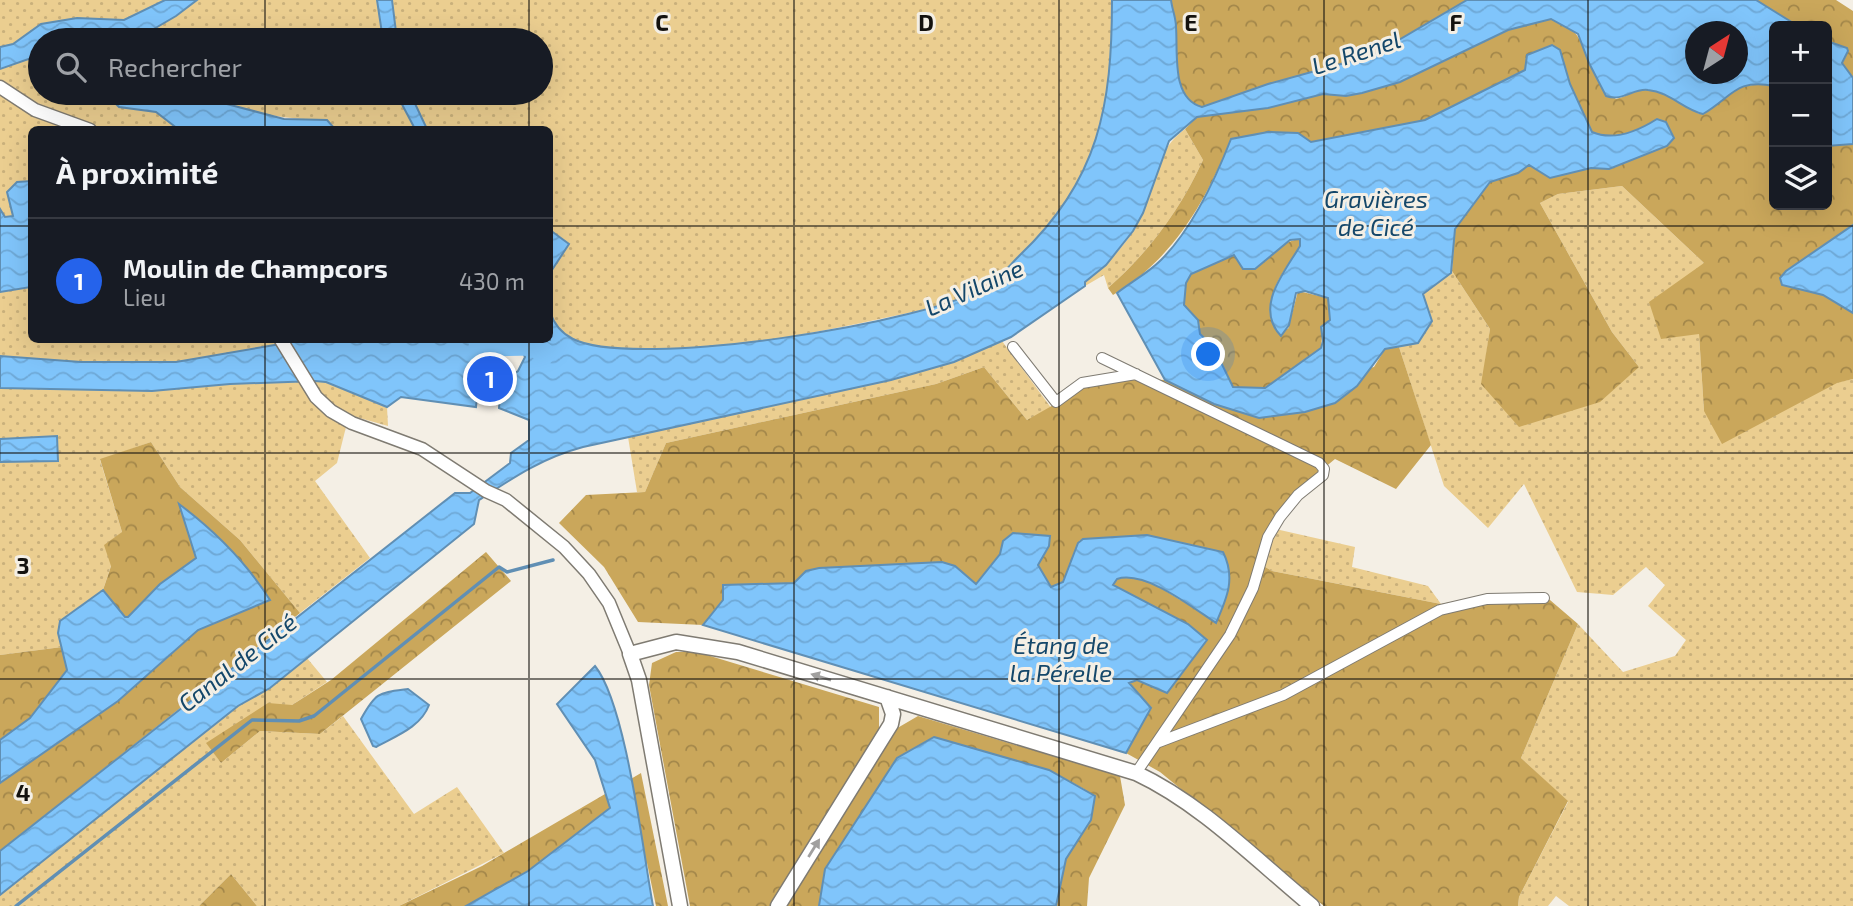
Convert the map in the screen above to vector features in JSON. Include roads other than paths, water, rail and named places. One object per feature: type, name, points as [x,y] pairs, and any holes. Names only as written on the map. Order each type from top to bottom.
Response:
[{"type":"main road","points":[[680,906],[639,680],[630,654],[676,642],[711,646],[1136,773],[1176,794],[1312,906]]},
{"type":"main road","points":[[778,906],[891,724],[893,714],[887,697]]},
{"type":"main road","points":[[891,724],[904,716],[924,710]]},
{"type":"street","points":[[0,88],[23,104],[77,126]]},
{"type":"street","points":[[283,343],[316,397],[331,411],[352,423],[405,441],[456,470],[486,491],[506,499],[514,510],[556,540],[589,574],[609,603],[630,654]]},
{"type":"street","points":[[1013,347],[1056,402],[1082,383],[1136,374]]},
{"type":"street","points":[[1101,358],[1319,463],[1324,469],[1323,475],[1298,495],[1268,537],[1252,588],[1230,635],[1136,773]]},
{"type":"street","points":[[1158,742],[1283,695],[1440,610],[1486,599],[1544,598]]},
{"type":"water","points":[[165,0],[197,0],[155,28],[35,28],[41,24],[77,18],[124,20]]},
{"type":"water","points":[[377,0],[392,0],[396,28],[381,28]]},
{"type":"water","points":[[1112,0],[1171,0],[1176,24],[1177,62],[1181,85],[1185,95],[1202,107],[1268,84],[1373,55],[1467,0],[1756,0],[1790,21],[1769,21],[1769,85],[1742,87],[1703,114],[1656,91],[1643,90],[1618,97],[1606,96],[1578,34],[1551,19],[1508,30],[1400,82],[1362,93],[1346,96],[1323,94],[1268,108],[1197,117],[1169,141],[1143,213],[1133,231],[1106,265],[1085,282],[1085,286],[1011,337],[954,362],[891,380],[583,447],[529,469],[479,500],[474,524],[270,688],[238,706],[0,895],[0,851],[455,493],[470,493],[510,463],[511,453],[529,440],[529,420],[499,408],[501,383],[518,371],[525,357],[521,349],[522,343],[553,343],[553,318],[558,328],[573,339],[606,347],[656,349],[717,346],[783,338],[909,314],[958,300],[989,285],[1047,227],[1068,198],[1084,169],[1096,139],[1109,74]]},
{"type":"water","points":[[28,33],[28,59],[0,69],[0,47],[13,44]]},
{"type":"water","points":[[1832,43],[1847,48],[1848,51],[1842,63],[1853,78],[1853,144],[1832,146]]},
{"type":"water","name":"Gravières de Cicé","points":[[1552,45],[1560,50],[1570,84],[1592,132],[1617,135],[1657,119],[1666,122],[1674,138],[1667,146],[1609,169],[1591,168],[1550,178],[1529,165],[1518,173],[1490,182],[1455,229],[1451,273],[1423,294],[1432,321],[1418,343],[1385,349],[1357,386],[1335,403],[1305,412],[1259,418],[1214,404],[1165,380],[1117,293],[1156,265],[1183,234],[1210,187],[1231,139],[1268,132],[1298,133],[1311,142],[1425,120],[1525,70],[1527,55]],"holes":[[[1300,239],[1300,246],[1274,290],[1270,314],[1273,325],[1281,336],[1289,325],[1296,293],[1305,291],[1328,298],[1330,320],[1321,327],[1321,348],[1265,388],[1233,387],[1213,346],[1200,334],[1198,320],[1184,305],[1186,283],[1191,274],[1234,255],[1243,269],[1255,269],[1290,240]]]},
{"type":"water","points":[[117,105],[231,105],[284,119],[327,120],[332,126],[174,126],[156,112]]},
{"type":"water","points":[[402,105],[416,105],[426,126],[413,126]]},
{"type":"water","points":[[28,181],[28,287],[0,292],[0,209],[5,217],[13,216],[7,192],[17,182]]},
{"type":"water","points":[[1853,225],[1853,313],[1823,295],[1782,285],[1780,278],[1786,271]]},
{"type":"water","points":[[553,232],[569,244],[553,268]]},
{"type":"water","points":[[287,343],[506,343],[504,354],[484,356],[482,389],[492,390],[491,397],[477,397],[476,407],[401,397],[387,407],[326,382],[315,381],[230,384],[152,391],[0,388],[0,356],[81,362],[176,362]]},
{"type":"water","points":[[57,436],[58,461],[0,462],[0,439]]},
{"type":"water","points":[[179,504],[229,548],[270,600],[198,630],[118,701],[0,783],[0,740],[30,718],[67,670],[58,633],[60,621],[103,590],[125,617],[128,617],[160,584],[196,558]]},
{"type":"water","name":"Étang de la Pérelle","points":[[1013,533],[1050,536],[1049,546],[1038,565],[1051,587],[1063,582],[1078,543],[1083,539],[1147,535],[1223,552],[1229,571],[1229,588],[1216,623],[1182,600],[1141,580],[1117,579],[1113,585],[1188,624],[1207,640],[1167,693],[1137,680],[1129,683],[1151,708],[1126,753],[703,625],[723,600],[723,585],[794,583],[806,571],[819,568],[942,562],[955,566],[976,584],[1000,554],[1003,541]]},
{"type":"water","points":[[595,666],[606,685],[624,744],[653,906],[466,906],[528,871],[610,808],[595,760],[557,704]]},
{"type":"water","points":[[408,689],[429,705],[425,713],[407,730],[376,747],[373,746],[361,719],[366,710],[379,695]]},
{"type":"water","points":[[934,737],[1049,770],[1095,796],[1091,820],[1066,859],[1056,906],[819,906],[825,869],[897,758]]},
{"type":"waterway","name":"La Vilaine","points":[[479,346],[533,345],[545,354]]},
{"type":"waterway","points":[[16,906],[252,720],[299,721],[314,716],[499,567],[507,572],[553,560]]},
{"type":"place","name":"Moulin de Champcors","points":[[490,379]]},
{"type":"water label","name":"Le Renel","points":[[1356,52]]},
{"type":"water label","name":"Canal de Cicé","points":[[237,662]]}]
